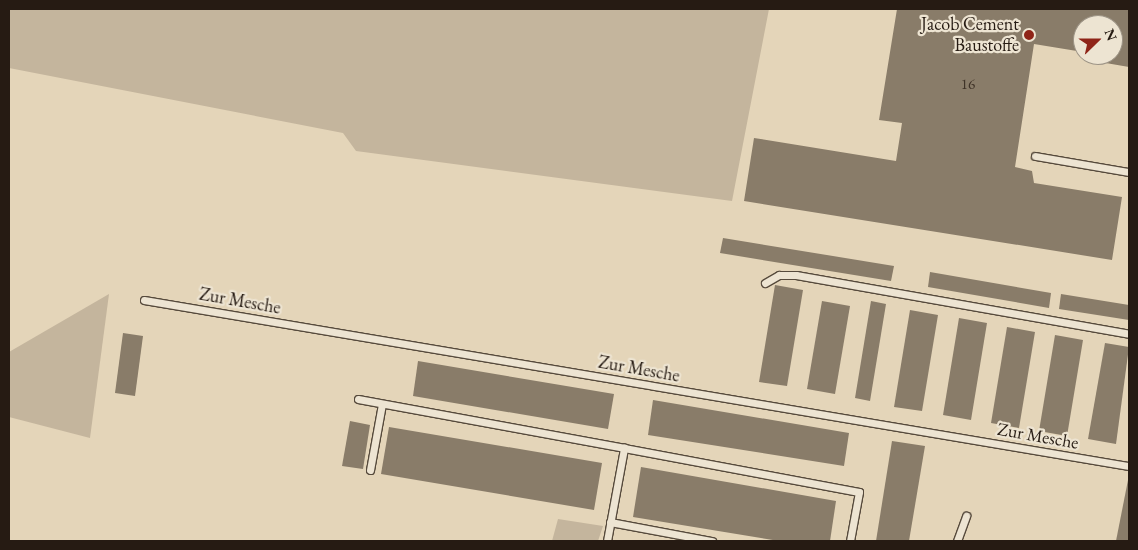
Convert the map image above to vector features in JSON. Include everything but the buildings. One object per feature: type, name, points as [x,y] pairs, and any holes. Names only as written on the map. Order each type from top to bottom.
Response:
[{"type":"lane","points":[[1035,156],[1129,172]]},
{"type":"lane","points":[[765,283],[779,275],[796,275],[1129,334]]},
{"type":"lane","name":"Zur Mesche","points":[[144,300],[1129,466]]},
{"type":"lane","points":[[358,399],[859,492],[850,541]]},
{"type":"lane","points":[[370,470],[382,404]]},
{"type":"lane","points":[[607,541],[624,448]]},
{"type":"lane","points":[[957,541],[966,516]]},
{"type":"lane","points":[[610,522],[712,541]]},
{"type":"shaded area","points":[[9,9],[769,9],[732,201],[356,151],[343,133],[9,68]]},
{"type":"shaded area","points":[[109,294],[90,438],[9,417],[9,352]]},
{"type":"shaded area","points":[[558,519],[603,526],[598,541],[552,541]]},
{"type":"place","name":"Jacob Cement Baustoffe","points":[[1029,35]]}]
